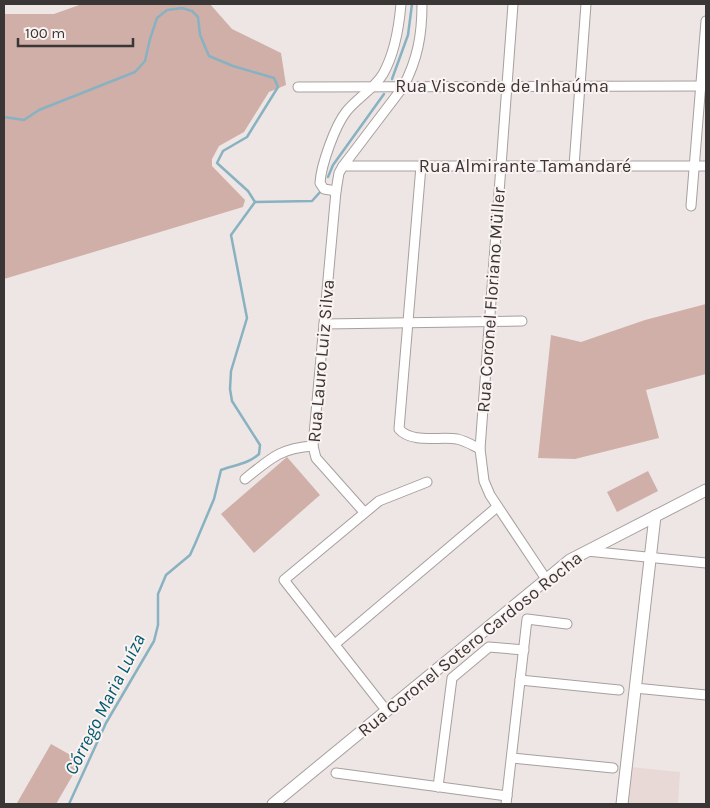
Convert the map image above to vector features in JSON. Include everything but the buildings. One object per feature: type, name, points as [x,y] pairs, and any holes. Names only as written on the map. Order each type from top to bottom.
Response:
[{"type":"street","points":[[336,191],[324,189],[320,183],[333,136],[346,112],[383,74],[395,43],[401,4]]},
{"type":"street","name":"Rua Lauro Luiz Silva","points":[[364,512],[316,458],[313,446],[336,191],[339,173],[403,86],[420,47],[422,4]]},
{"type":"street","name":"Rua Coronel Floriano Müller","points":[[513,4],[480,449],[484,481],[497,507],[546,579]]},
{"type":"street","points":[[574,166],[586,4]]},
{"type":"street","points":[[691,206],[704,86],[706,21]]},
{"type":"street","name":"Rua Visconde de Inhaúma","points":[[298,87],[704,86]]},
{"type":"street","name":"Rua Almirante Tamandaré","points":[[344,166],[706,166]]},
{"type":"street","points":[[421,166],[398,423],[399,430],[408,436],[456,439],[480,449]]},
{"type":"street","points":[[324,324],[522,320]]},
{"type":"street","points":[[245,479],[290,448],[313,446]]},
{"type":"street","points":[[386,710],[284,580],[364,512],[393,494],[427,482]]},
{"type":"street","name":"Rua Coronel Sotero Cardoso Rocha","points":[[273,804],[546,579],[585,551],[706,490]]},
{"type":"street","points":[[335,644],[497,507]]},
{"type":"street","points":[[622,804],[655,516]]},
{"type":"street","points":[[585,551],[706,563]]},
{"type":"street","points":[[336,772],[438,786],[507,800],[527,620],[567,624]]},
{"type":"street","points":[[438,786],[452,678],[489,647],[524,650]]},
{"type":"street","points":[[520,680],[620,690]]},
{"type":"street","points":[[635,688],[706,695]]},
{"type":"street","points":[[512,758],[613,768]]},
{"type":"shaded area","points":[[82,4],[210,4],[232,29],[281,53],[286,85],[269,92],[244,132],[219,146],[212,159],[212,166],[245,200],[243,207],[4,279],[4,14],[54,14]]},
{"type":"shaded area","points":[[706,304],[706,374],[646,390],[659,438],[575,459],[538,458],[551,335],[581,342],[645,320]]},
{"type":"shaded area","points":[[287,457],[320,495],[254,553],[221,514]]},
{"type":"shaded area","points":[[648,471],[658,491],[617,512],[607,492]]},
{"type":"shaded area","points":[[51,744],[81,761],[56,804],[17,803]]},
{"type":"shaded area","points":[[630,767],[680,772],[678,804],[626,804]]},
{"type":"waterway","points":[[392,79],[408,35],[412,4]]},
{"type":"waterway","name":"Córrego Maria Luíza","points":[[4,117],[24,120],[39,110],[135,72],[145,61],[157,18],[167,10],[182,8],[192,11],[198,17],[200,35],[209,56],[233,66],[274,78],[278,87],[247,137],[223,151],[217,163],[248,191],[255,202],[231,235],[247,318],[231,371],[230,389],[232,401],[260,445],[259,454],[246,462],[221,470],[214,499],[190,555],[166,575],[158,594],[158,625],[154,641],[106,723],[69,804]]},
{"type":"waterway","points":[[328,177],[333,165],[384,94]]},
{"type":"waterway","points":[[255,202],[312,201],[321,191]]}]
